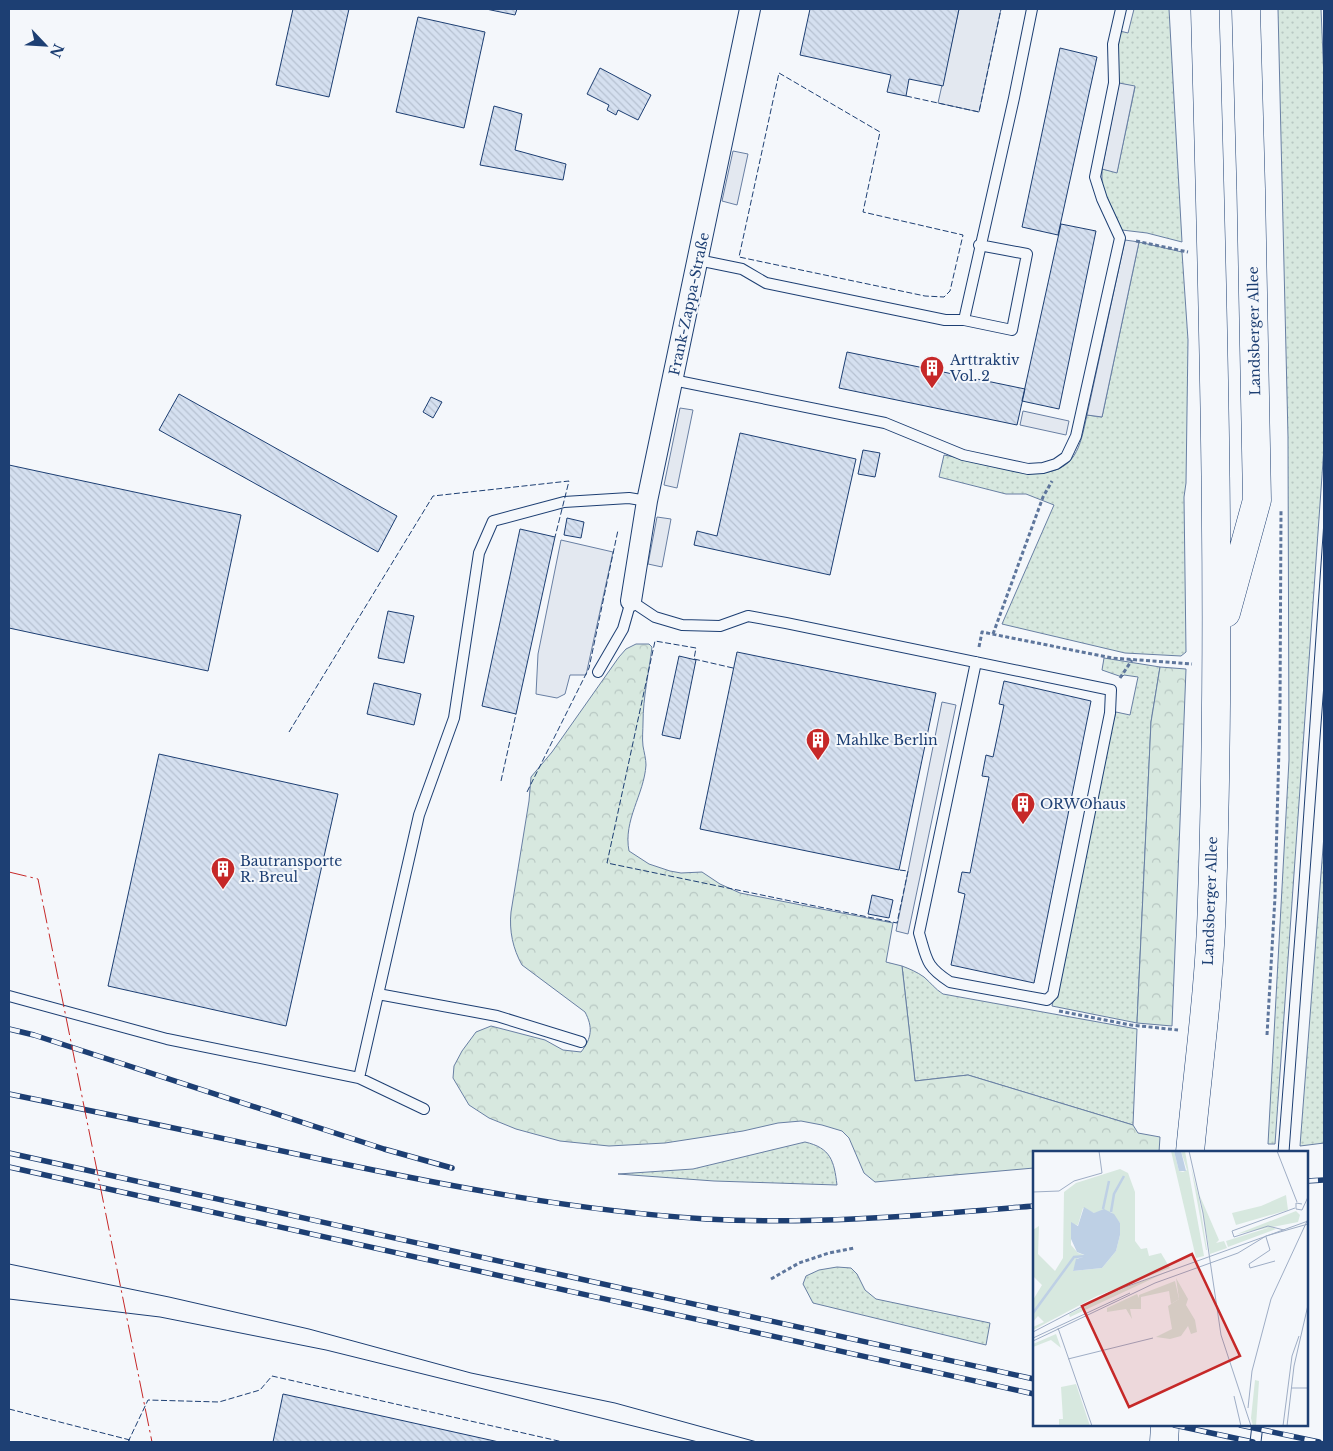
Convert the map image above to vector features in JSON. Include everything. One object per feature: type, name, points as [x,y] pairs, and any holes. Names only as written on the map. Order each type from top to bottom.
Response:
[{"type":"main road","name":"Landsberger Allee","points":[[1191,1146],[1203,1031],[1212,903],[1216,649],[1216,517],[1205,9]]},
{"type":"main road","name":"Landsberger Allee","points":[[1216,649],[1257,500],[1252,199],[1246,9]]},
{"type":"main road","points":[[1164,1442],[1165,1426]]},
{"type":"street","name":"Frank-Zappa-Straße","points":[[631,601],[647,501],[750,9]]},
{"type":"lane","points":[[964,320],[1032,9]]},
{"type":"lane","points":[[673,380],[885,423],[963,455],[1028,469],[1043,468],[1056,464],[1066,457],[1076,436],[1120,238],[1102,199],[1095,177],[1114,83],[1113,44],[1121,9]]},
{"type":"lane","points":[[698,260],[742,270],[766,283],[945,320],[964,320],[1012,330],[1027,254],[979,245]]},
{"type":"lane","points":[[359,1078],[419,814],[454,718],[479,553],[493,521],[564,502],[629,498],[647,501]]},
{"type":"lane","points":[[598,672],[623,629],[631,601],[655,617],[682,625],[720,626],[748,616],[976,662],[1111,690],[1110,713],[1053,994],[1046,1000],[950,982],[936,973],[929,965],[919,933],[976,662]]},
{"type":"lane","points":[[378,994],[497,1016],[582,1042]]},
{"type":"lane","points":[[9,996],[167,1039],[359,1078],[424,1109]]},
{"type":"path","points":[[1153,244],[1182,250]]},
{"type":"path","points":[[993,634],[1044,497]]},
{"type":"path","points":[[976,662],[982,632],[1112,658],[1186,664]]},
{"type":"path","points":[[1111,690],[1132,660]]},
{"type":"path","points":[[1046,1000],[1051,1010],[1130,1025],[1173,1030]]},
{"type":"path","points":[[772,1279],[799,1263],[829,1253],[854,1248]]},
{"type":"green space","points":[[1134,9],[1169,9],[1182,242],[1147,233],[1122,230],[1102,187],[1102,169],[1117,172],[1135,87],[1119,83],[1117,59],[1120,31],[1128,33]]},
{"type":"green space","points":[[1278,9],[1321,9],[1324,79],[1324,447],[1275,1144],[1268,1144],[1289,760],[1288,437]]},
{"type":"green space","points":[[1139,242],[1182,252],[1188,340],[1186,483],[1184,497],[1186,652],[1181,656],[1125,653],[1002,624],[1054,505],[1026,494],[1006,494],[939,477],[944,455],[1037,473],[1050,472],[1060,468],[1074,456],[1082,437],[1087,415],[1102,417]]},
{"type":"green space","points":[[636,644],[649,644],[652,647],[643,713],[643,743],[646,765],[642,787],[631,818],[628,840],[629,851],[649,864],[670,871],[681,873],[702,872],[720,884],[740,893],[893,923],[886,962],[902,966],[915,1081],[968,1075],[1133,1125],[1138,1133],[1160,1137],[1159,1151],[1033,1151],[1033,1168],[875,1182],[864,1173],[849,1138],[842,1131],[801,1121],[778,1123],[743,1131],[665,1143],[609,1146],[560,1141],[516,1129],[489,1118],[469,1105],[453,1078],[454,1066],[476,1032],[491,1026],[545,1040],[563,1050],[581,1052],[589,1037],[590,1028],[585,1012],[522,965],[512,940],[511,912],[529,801],[531,777],[552,752],[626,649]]},
{"type":"green space","points":[[1104,658],[1160,667],[1151,722],[1137,1023],[1052,1006],[1111,730],[1116,712],[1130,715],[1138,677],[1124,675],[1122,677],[1102,670]]},
{"type":"green space","points":[[1160,667],[1186,669],[1172,1026],[1137,1023],[1151,722]]},
{"type":"green space","points":[[1324,835],[1324,1143],[1300,1146]]},
{"type":"green space","points":[[902,966],[924,977],[943,994],[1137,1029],[1133,1125],[968,1075],[915,1081]]},
{"type":"green space","points":[[805,1142],[821,1148],[830,1157],[837,1185],[714,1181],[618,1174],[693,1169]]},
{"type":"green space","points":[[837,1267],[851,1268],[857,1274],[865,1290],[876,1299],[990,1323],[986,1345],[813,1303],[803,1284],[806,1276],[819,1270]]},
{"type":"shaded area","points":[[959,9],[1001,9],[979,112],[938,103]]},
{"type":"shaded area","points":[[1119,83],[1135,86],[1117,173],[1102,169]]},
{"type":"shaded area","points":[[733,151],[748,154],[737,205],[722,201]]},
{"type":"shaded area","points":[[1125,240],[1139,242],[1102,417],[1087,415]]},
{"type":"shaded area","points":[[680,408],[693,410],[677,488],[664,485]]},
{"type":"shaded area","points":[[1023,411],[1069,421],[1066,435],[1020,425]]},
{"type":"shaded area","points":[[657,517],[671,519],[662,567],[648,564]]},
{"type":"shaded area","points":[[561,540],[613,552],[586,675],[570,675],[565,694],[557,698],[536,694],[538,654]]},
{"type":"shaded area","points":[[942,702],[956,705],[908,934],[896,931]]},
{"type":"building","points":[[293,9],[349,9],[329,97],[276,85]]},
{"type":"building","points":[[486,9],[517,9],[515,15]]},
{"type":"building","points":[[810,9],[959,9],[943,86],[909,79],[906,96],[887,92],[891,75],[800,55]]},
{"type":"building","points":[[418,17],[485,32],[464,128],[396,112]]},
{"type":"building","points":[[1060,48],[1097,57],[1058,235],[1022,227]]},
{"type":"building","points":[[600,68],[651,95],[638,120],[618,110],[616,115],[607,110],[609,105],[587,94]]},
{"type":"building","points":[[494,106],[522,114],[515,150],[566,164],[563,180],[480,165]]},
{"type":"building","points":[[1061,224],[1096,231],[1059,409],[1022,401]]},
{"type":"building","name":"Arttraktiv Vol. 2","points":[[847,352],[1025,389],[1017,425],[839,388]]},
{"type":"building","points":[[179,394],[397,516],[378,552],[159,430]]},
{"type":"building","points":[[431,397],[442,402],[433,418],[423,412]]},
{"type":"building","points":[[740,433],[856,459],[830,575],[694,545],[697,531],[717,536]]},
{"type":"building","points":[[863,450],[880,453],[875,477],[858,474]]},
{"type":"building","points":[[9,465],[241,515],[208,671],[9,628]]},
{"type":"building","points":[[567,518],[584,522],[581,538],[564,535]]},
{"type":"building","points":[[520,529],[555,537],[516,714],[482,706]]},
{"type":"building","points":[[388,611],[414,616],[404,663],[378,658]]},
{"type":"building","name":"Mahlke Berlin","points":[[737,652],[936,693],[899,870],[700,829]]},
{"type":"building","points":[[679,656],[696,660],[680,739],[662,735]]},
{"type":"building","name":"ORWOhaus","points":[[1004,681],[1091,701],[1034,983],[951,965],[965,894],[958,892],[962,872],[970,873],[989,777],[982,776],[986,755],[993,757],[1004,705],[999,704]]},
{"type":"building","points":[[374,683],[421,694],[414,725],[367,714]]},
{"type":"building","name":"Bautransporte R. Breul","points":[[159,754],[338,794],[286,1026],[108,986]]},
{"type":"building","points":[[872,895],[893,900],[889,918],[868,914]]},
{"type":"building","points":[[283,1394],[499,1442],[273,1442]]},
{"type":"tram line","points":[[1278,1151],[1324,521]]},
{"type":"tram line","points":[[1289,1151],[1324,684]]},
{"type":"tram line","points":[[9,1264],[169,1297],[309,1329],[471,1373],[615,1403],[757,1442]]},
{"type":"tram line","points":[[9,1299],[160,1317],[326,1350],[698,1442]]},
{"type":"tram line","points":[[1250,1442],[1252,1426]]},
{"type":"tram line","points":[[1261,1442],[1263,1426]]},
{"type":"railway","points":[[9,1029],[34,1035],[384,1149],[452,1168]]},
{"type":"railway","points":[[9,1094],[416,1179],[560,1204],[609,1210],[706,1219],[789,1221],[952,1213],[1033,1206]]},
{"type":"railway","points":[[9,1153],[1033,1379]]},
{"type":"railway","points":[[9,1167],[1033,1394]]},
{"type":"railway","points":[[1308,1181],[1324,1180]]},
{"type":"railway","points":[[1179,1426],[1253,1442]]},
{"type":"railway","points":[[1245,1426],[1319,1442]]},
{"type":"fence","points":[[906,96],[979,112],[1001,9]]},
{"type":"fence","points":[[779,73],[880,132],[863,212],[963,235],[950,291],[944,297],[925,296],[739,257],[779,73]]},
{"type":"fence","points":[[289,732],[433,496],[569,481],[555,537]]},
{"type":"fence","points":[[527,792],[589,668],[618,530]]},
{"type":"fence","points":[[733,668],[694,659],[696,648],[655,641],[607,863],[897,923],[908,871],[899,870]]},
{"type":"fence","points":[[501,781],[516,714]]},
{"type":"fence","points":[[128,1442],[148,1400],[219,1402],[260,1390],[272,1376],[563,1442]]},
{"type":"fence","points":[[9,1409],[130,1440]]},
{"type":"power","points":[[9,872],[38,879],[152,1442]]},
{"type":"place","name":"Arttraktiv Vol. 2","points":[[932,389]]},
{"type":"place","name":"Mahlke Berlin","points":[[818,761]]},
{"type":"place","name":"ORWOhaus","points":[[1023,825]]},
{"type":"place","name":"Bautransporte R. Breul","points":[[223,890]]}]
